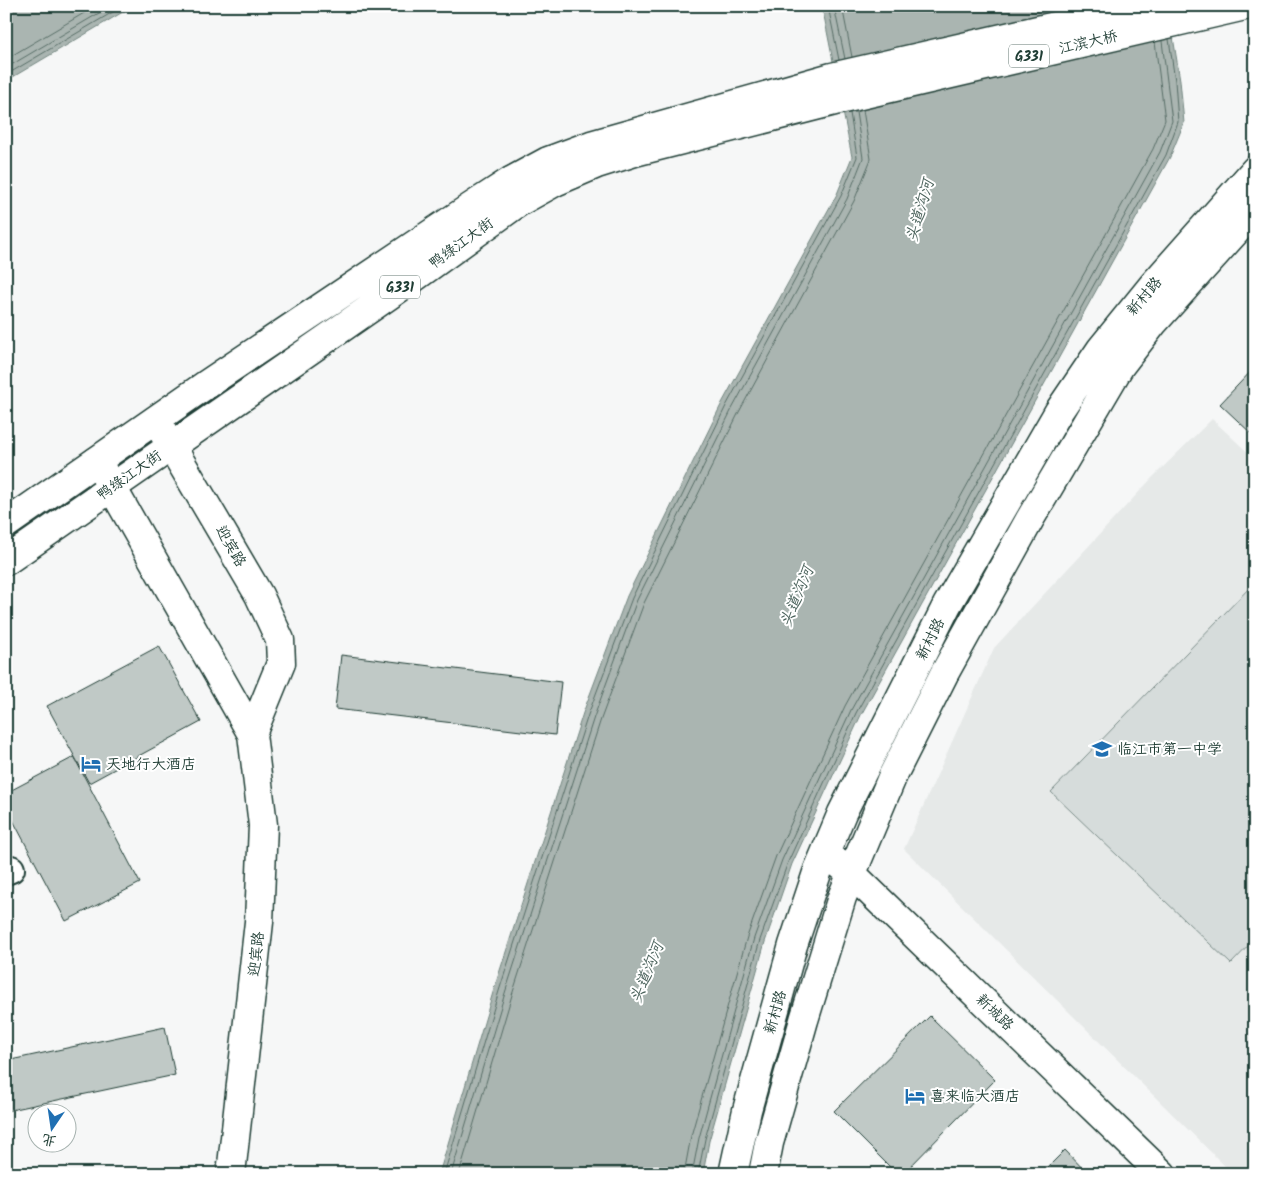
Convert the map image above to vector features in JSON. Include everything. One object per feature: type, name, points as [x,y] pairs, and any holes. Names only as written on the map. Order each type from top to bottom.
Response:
[{"type":"main road","name":"江滨大桥","points":[[834,89],[1143,6]]},
{"type":"main road","name":"江滨大桥","points":[[834,89],[1234,9]]},
{"type":"main road","name":"鸭绿江大街","points":[[6,524],[471,207],[511,181],[548,161],[620,137],[834,89]]},
{"type":"main road","name":"鸭绿江大街","points":[[6,560],[408,282],[519,202],[555,182],[597,164],[834,89]]},
{"type":"main road","name":"新村路","points":[[733,1174],[747,1110],[793,945],[826,853],[846,805],[947,605],[1059,412],[1101,350],[1153,285],[1255,170]]},
{"type":"main road","name":"新村路","points":[[762,1174],[804,1020],[842,897],[893,776],[944,674],[1030,519],[1116,374],[1154,322],[1255,210]]},
{"type":"main road","name":"迎宾路","points":[[156,420],[259,595],[280,640],[281,663],[252,734]]},
{"type":"main road","name":"迎宾路","points":[[97,461],[252,734],[264,825],[259,922],[231,1174]]},
{"type":"main road","name":"新城路","points":[[826,853],[852,874],[1162,1174]]},
{"type":"shaded area","name":"临江市第一中学","points":[[1212,419],[1255,459],[1255,1174],[1233,1174],[904,849],[994,648],[1152,478]]},
{"type":"shaded area","points":[[1255,582],[1255,939],[1231,964],[1051,792]]},
{"type":"water","points":[[6,6],[133,6],[6,81]]},
{"type":"water","name":"头道沟河","points":[[822,6],[1168,6],[1180,80],[1184,123],[1170,157],[861,715],[792,864],[765,942],[709,1141],[703,1174],[439,1174],[494,989],[583,713],[627,596],[722,403],[837,194],[852,157]]},
{"type":"building","points":[[1255,367],[1255,437],[1220,404]]},
{"type":"building","points":[[159,646],[201,722],[89,783],[47,706]]},
{"type":"building","points":[[341,655],[561,682],[555,735],[335,709]]},
{"type":"building","points":[[74,757],[140,883],[66,921],[6,807],[6,793]]},
{"type":"building","name":"喜来临大酒店","points":[[930,1016],[995,1080],[903,1174],[897,1174],[834,1111]]},
{"type":"building","points":[[165,1027],[175,1075],[48,1102],[28,1102],[28,1106],[6,1111],[6,1061]]},
{"type":"building","points":[[1065,1150],[1088,1174],[1041,1174]]},
{"type":"place","name":"临江市第一中学","points":[[1102,749]]},
{"type":"place","name":"天地行大酒店","points":[[91,764]]},
{"type":"place","name":"喜来临大酒店","points":[[915,1096]]}]
